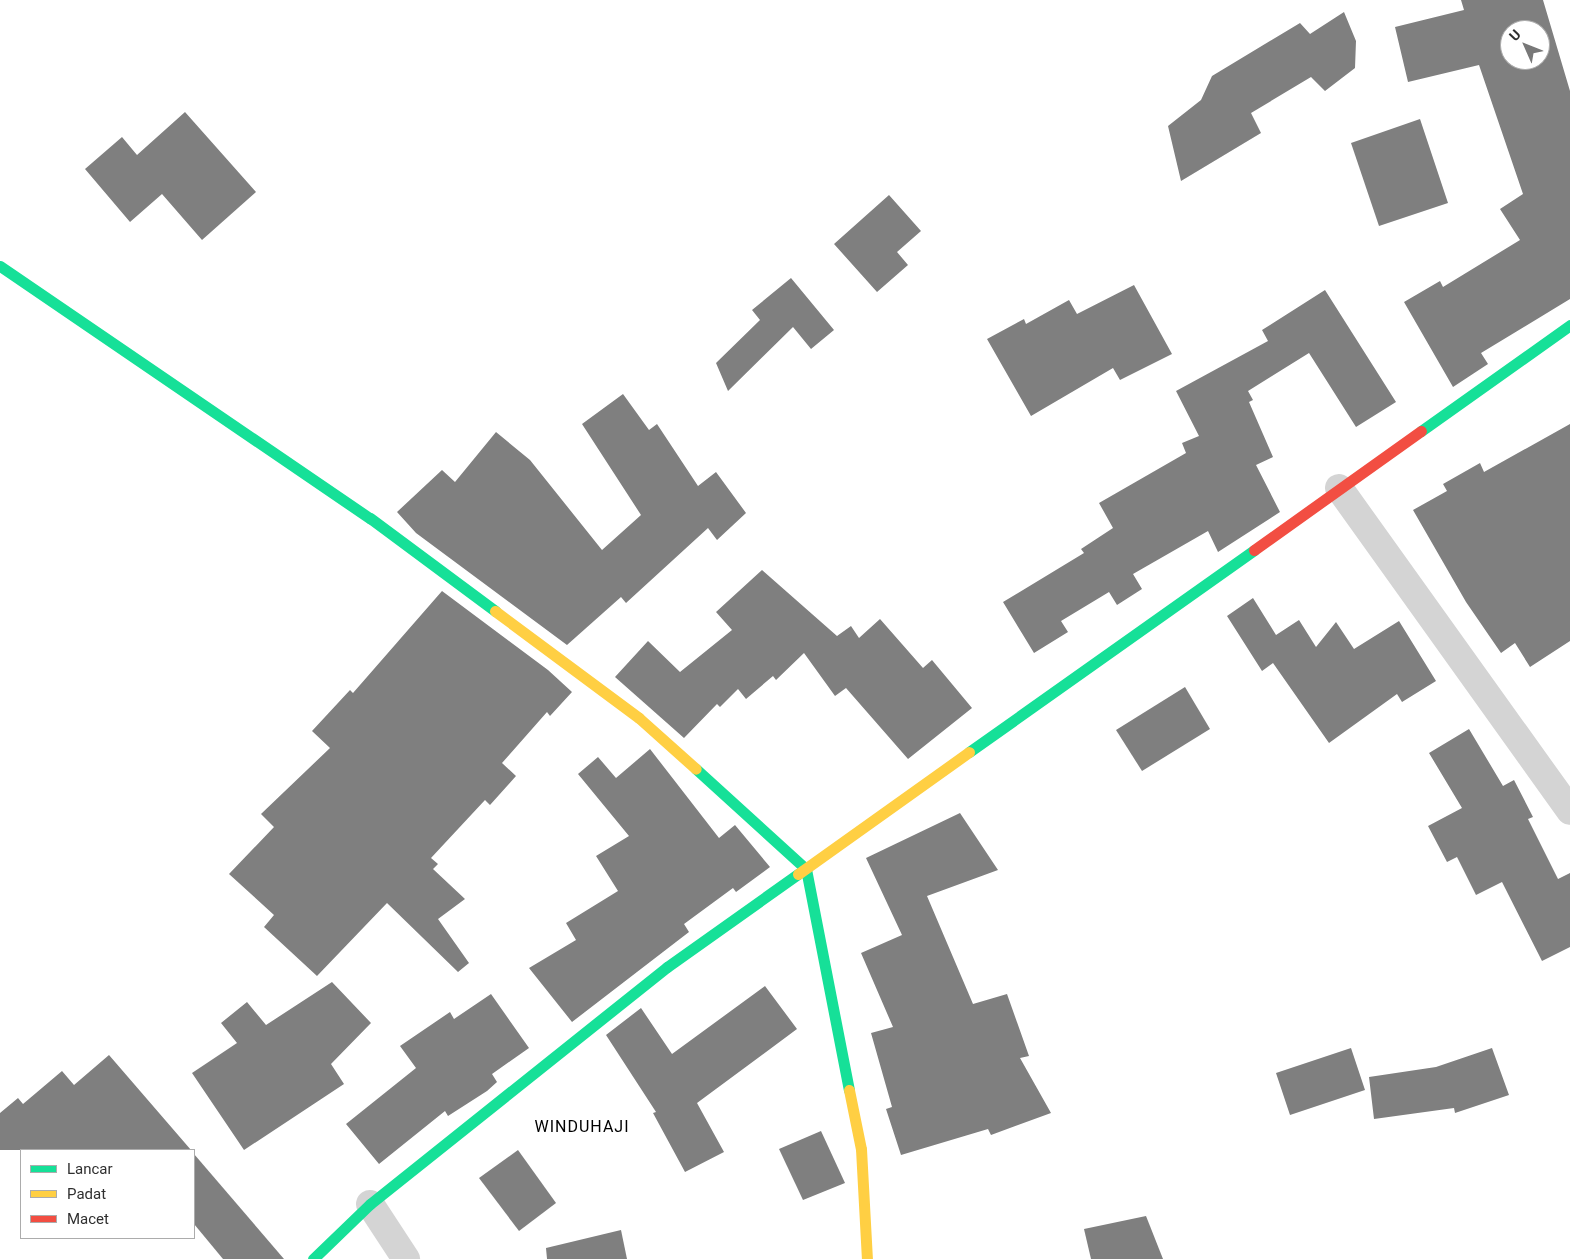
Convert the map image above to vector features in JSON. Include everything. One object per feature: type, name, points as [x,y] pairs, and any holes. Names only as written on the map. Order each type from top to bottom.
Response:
[{"type":"street","points":[[0,266],[370,518],[624,706],[806,869],[861,1149],[866,1259]]},
{"type":"street","points":[[313,1259],[370,1204],[667,967],[1338,488],[1570,325]]},
{"type":"street","points":[[1338,488],[1570,811]]},
{"type":"street","points":[[370,1204],[406,1259]]},
{"type":"building","points":[[1461,0],[1543,0],[1549,20],[1500,20],[1500,70],[1550,70],[1550,24],[1570,91],[1570,299],[1481,353],[1488,364],[1453,387],[1404,302],[1440,281],[1443,287],[1520,240],[1500,209],[1523,194],[1479,65],[1408,82],[1395,27],[1464,10]]},
{"type":"building","points":[[1344,12],[1356,41],[1355,68],[1325,91],[1311,77],[1251,113],[1261,133],[1181,181],[1168,126],[1201,100],[1212,76],[1300,23],[1310,34]]},
{"type":"building","points":[[185,112],[256,192],[202,240],[162,194],[130,222],[85,169],[122,137],[137,155]]},
{"type":"building","points":[[1420,119],[1448,203],[1379,226],[1351,143]]},
{"type":"building","points":[[889,195],[921,231],[897,252],[908,265],[877,292],[834,244]]},
{"type":"building","points":[[791,278],[834,330],[811,349],[793,327],[728,391],[716,363],[760,320],[752,310]]},
{"type":"building","points":[[1134,285],[1172,354],[1120,380],[1113,368],[1031,416],[987,339],[1024,319],[1026,324],[1069,300],[1077,314]]},
{"type":"building","points":[[1325,290],[1396,402],[1356,427],[1309,353],[1248,391],[1253,400],[1249,402],[1273,457],[1256,465],[1280,512],[1218,552],[1208,531],[1133,574],[1142,589],[1117,605],[1109,592],[1061,621],[1068,632],[1034,653],[1003,602],[1084,553],[1081,549],[1113,528],[1099,503],[1186,453],[1182,443],[1199,436],[1176,391],[1268,341],[1262,330]]},
{"type":"building","points":[[623,394],[649,430],[657,424],[698,486],[716,472],[746,513],[717,540],[708,528],[626,603],[621,597],[567,645],[416,533],[397,512],[442,470],[455,482],[496,432],[530,460],[602,550],[641,515],[582,424]]},
{"type":"building","points":[[1570,424],[1570,641],[1530,667],[1515,643],[1501,653],[1466,602],[1413,510],[1447,491],[1443,484],[1480,463],[1484,472]]},
{"type":"building","points":[[762,570],[837,636],[851,626],[859,638],[880,619],[923,668],[932,660],[972,708],[908,759],[846,688],[835,696],[804,653],[776,680],[773,676],[746,699],[738,689],[720,707],[717,704],[684,738],[615,677],[648,641],[680,672],[732,630],[716,612]]},
{"type":"building","points":[[442,591],[548,670],[572,692],[550,716],[547,712],[502,763],[516,776],[490,805],[485,800],[431,858],[438,864],[433,869],[465,899],[438,919],[469,963],[458,972],[387,903],[317,976],[264,927],[274,915],[229,874],[274,827],[261,814],[330,748],[312,731],[350,690],[353,693]]},
{"type":"building","points":[[1253,598],[1276,635],[1299,620],[1316,647],[1336,622],[1354,649],[1399,621],[1436,681],[1402,702],[1397,694],[1329,743],[1273,663],[1262,671],[1227,616]]},
{"type":"building","points":[[1185,687],[1210,729],[1142,771],[1116,730]]},
{"type":"building","points":[[1469,729],[1503,786],[1514,780],[1533,817],[1528,819],[1558,879],[1570,873],[1570,947],[1542,961],[1502,882],[1476,895],[1457,857],[1447,862],[1428,826],[1462,808],[1429,753]]},
{"type":"building","points":[[650,749],[719,838],[735,825],[770,867],[736,892],[733,888],[684,924],[689,932],[572,1022],[529,968],[576,940],[566,923],[618,891],[596,856],[629,836],[578,774],[598,757],[616,778]]},
{"type":"building","points":[[960,813],[998,870],[927,896],[973,1004],[1007,994],[1029,1056],[1020,1058],[1051,1113],[991,1135],[988,1129],[901,1155],[886,1109],[892,1107],[871,1033],[893,1027],[861,953],[902,935],[866,858]]},
{"type":"building","points":[[332,982],[371,1023],[331,1064],[344,1084],[244,1150],[192,1073],[237,1043],[221,1023],[247,1002],[266,1025]]},
{"type":"building","points":[[765,986],[797,1029],[697,1103],[724,1152],[685,1172],[653,1113],[656,1112],[606,1035],[641,1008],[672,1054]]},
{"type":"building","points":[[491,994],[529,1048],[492,1074],[497,1082],[487,1091],[448,1116],[445,1111],[379,1164],[346,1124],[416,1068],[400,1046],[450,1012],[454,1019]]},
{"type":"building","points":[[1351,1048],[1365,1090],[1290,1115],[1276,1073]]},
{"type":"building","points":[[1492,1048],[1509,1095],[1455,1113],[1454,1108],[1374,1119],[1369,1077],[1436,1067]]},
{"type":"building","points":[[109,1055],[190,1149],[0,1150],[0,1113],[18,1098],[23,1104],[62,1071],[74,1085]]},
{"type":"building","points":[[821,1131],[845,1183],[803,1200],[779,1149]]},
{"type":"building","points":[[518,1150],[556,1203],[519,1231],[479,1178]]},
{"type":"building","points":[[195,1155],[284,1259],[223,1259],[195,1225]]},
{"type":"building","points":[[1146,1216],[1163,1259],[1091,1259],[1084,1229]]},
{"type":"building","points":[[621,1230],[627,1259],[547,1259],[546,1248]]},
{"type":"traffic: fast","points":[[0,266],[370,518],[495,611]]},
{"type":"traffic: fast","points":[[1421,431],[1570,325]]},
{"type":"traffic: fast","points":[[969,752],[1254,550]]},
{"type":"traffic: fast","points":[[696,769],[806,869],[849,1090]]},
{"type":"traffic: fast","points":[[313,1259],[370,1204],[667,967],[798,874]]},
{"type":"traffic: slow","points":[[495,611],[639,718],[696,769]]},
{"type":"traffic: slow","points":[[798,874],[969,752]]},
{"type":"traffic: slow","points":[[849,1090],[861,1149],[867,1259]]},
{"type":"traffic: jam","points":[[1254,550],[1421,431]]},
{"type":"district","name":"WINDUHAJI","points":[[582,1127]]}]
